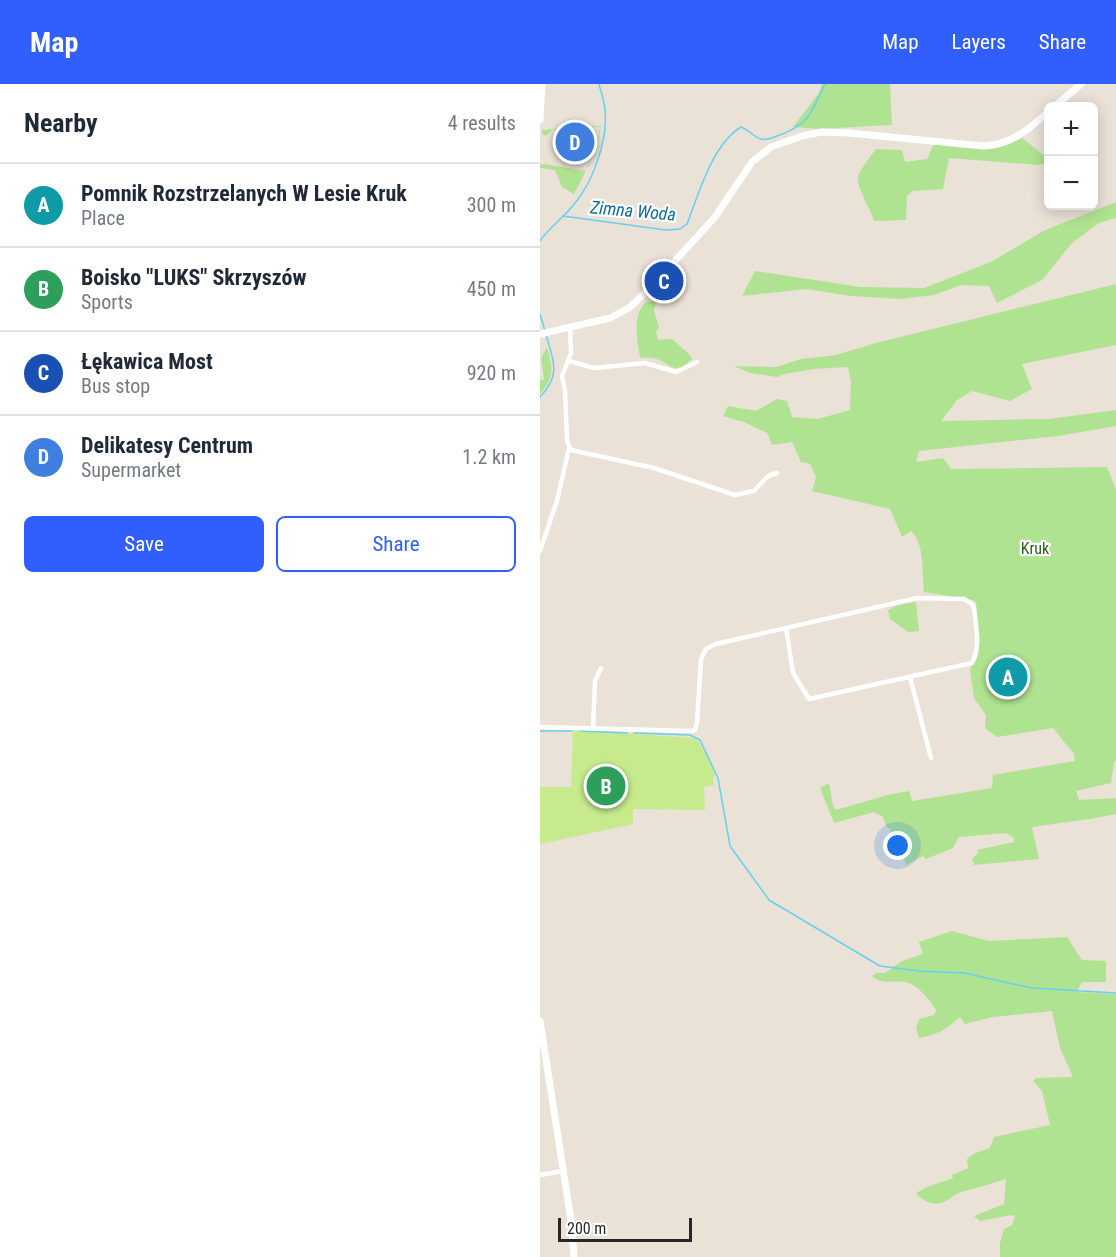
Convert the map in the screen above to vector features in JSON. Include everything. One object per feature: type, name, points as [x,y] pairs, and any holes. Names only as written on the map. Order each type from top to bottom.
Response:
[{"type":"street","points":[[540,120],[542,84]]},
{"type":"street","points":[[1060,102],[1081,84]]},
{"type":"street","points":[[540,334],[610,318],[629,308],[715,217],[752,162],[771,147],[821,132],[984,146],[996,145],[1020,136],[1044,115]]},
{"type":"street","points":[[540,551],[557,501],[569,448],[566,391],[562,375],[569,361],[571,349],[570,327]]},
{"type":"street","points":[[569,361],[598,369],[645,363],[676,372],[697,362]]},
{"type":"street","points":[[569,448],[573,451],[654,468],[735,495],[754,490],[768,476],[777,473]]},
{"type":"street","points":[[540,727],[695,730],[701,659],[704,650],[716,644],[917,597],[967,600],[974,608],[976,653],[972,663],[809,699],[793,673],[786,628]]},
{"type":"street","points":[[593,728],[595,681],[601,668]]},
{"type":"street","points":[[910,677],[931,758]]},
{"type":"street","points":[[540,1022],[571,1220],[574,1257]]},
{"type":"street","points":[[540,1175],[563,1171]]},
{"type":"green space","points":[[822,84],[890,84],[892,125],[819,129],[793,127],[819,93]]},
{"type":"green space","points":[[601,126],[597,144],[587,169],[600,127],[552,130],[546,136],[542,134],[542,130]]},
{"type":"green space","points":[[1020,136],[1044,155],[1044,164],[949,158],[943,189],[912,191],[907,196],[906,220],[874,221],[859,187],[858,177],[876,149],[902,150],[905,162],[927,159],[935,141],[983,146]]},
{"type":"green space","points":[[545,164],[586,171],[574,194],[562,187],[555,170],[540,168],[540,165]]},
{"type":"green space","points":[[1116,202],[1116,218],[1099,223],[1072,243],[1042,280],[997,303],[989,286],[961,285],[934,295],[900,299],[851,296],[806,289],[742,296],[755,271],[860,287],[924,288],[991,262],[1045,230]]},
{"type":"green space","name":"Kruk","points":[[1116,284],[1116,345],[1022,364],[1032,389],[1010,401],[972,391],[957,400],[941,421],[1049,419],[1116,410],[1116,426],[1058,436],[919,451],[916,462],[943,458],[951,469],[1107,467],[1116,490],[1116,761],[1111,783],[1076,791],[1079,800],[1116,798],[1116,814],[1032,827],[1039,859],[974,865],[972,859],[978,853],[977,850],[1014,842],[1014,838],[1006,833],[959,837],[953,848],[926,859],[923,856],[906,865],[903,856],[895,855],[891,830],[886,826],[883,817],[874,812],[834,823],[820,788],[829,783],[833,806],[836,810],[909,791],[912,801],[992,788],[993,775],[1075,761],[1074,754],[1053,728],[997,737],[985,728],[986,715],[974,698],[970,670],[979,644],[976,602],[924,592],[919,543],[911,531],[902,537],[890,509],[812,491],[816,477],[810,464],[801,462],[792,442],[772,445],[767,433],[744,422],[723,416],[728,406],[756,411],[777,399],[787,401],[792,417],[818,419],[850,410],[851,383],[848,367],[814,369],[777,377],[750,373],[734,366],[776,367],[801,359],[836,355],[876,343]]},
{"type":"green space","points":[[656,301],[654,310],[659,328],[656,332],[658,340],[672,339],[692,359],[681,367],[673,368],[654,358],[640,357],[637,320],[646,302]]},
{"type":"green space","points":[[547,347],[551,372],[540,394],[540,380],[544,379],[541,358]]},
{"type":"green space","points":[[916,602],[919,631],[908,632],[890,619],[888,610],[898,605]]},
{"type":"green space","points":[[573,730],[693,738],[699,742],[716,774],[713,779],[714,785],[704,787],[705,810],[633,809],[633,824],[540,844],[540,787],[571,787]]},
{"type":"green space","points":[[952,931],[989,941],[1067,937],[1082,960],[1106,961],[1106,982],[1082,982],[1077,992],[1116,994],[1116,1257],[1000,1257],[1000,1243],[1004,1229],[1012,1225],[1015,1216],[980,1221],[974,1216],[1004,1204],[1006,1179],[961,1192],[940,1204],[927,1202],[916,1193],[953,1178],[952,1175],[968,1168],[967,1159],[973,1154],[990,1148],[994,1137],[1050,1125],[1042,1091],[1033,1081],[1036,1078],[1073,1077],[1060,1048],[1052,1011],[993,1017],[965,1024],[960,1017],[941,1031],[919,1038],[916,1029],[919,1019],[934,1015],[936,1010],[931,1003],[921,991],[909,983],[886,982],[872,976],[885,973],[902,961],[923,954],[919,942]]},
{"type":"waterway","points":[[540,241],[582,194],[598,160],[605,122],[604,104],[599,84]]},
{"type":"waterway","name":"Zimna Woda","points":[[563,216],[666,230],[680,229],[687,224],[714,157],[731,135],[741,127],[763,139],[790,131],[809,116],[825,84]]},
{"type":"waterway","points":[[540,314],[545,331]]},
{"type":"waterway","points":[[540,397],[551,382],[554,368],[546,335]]},
{"type":"waterway","points":[[540,731],[572,731]]},
{"type":"waterway","points":[[580,731],[627,733]]},
{"type":"waterway","points":[[634,733],[690,735],[700,740],[718,778],[730,846],[769,900],[880,966],[918,971],[964,973],[1032,988],[1116,993]]},
{"type":"place","name":"Delikatesy Centrum","points":[[575,142]]},
{"type":"place","name":"Łękawica Most","points":[[664,281]]},
{"type":"place","name":"Pomnik Rozstrzelanych W Lesie Kruk","points":[[1008,677]]},
{"type":"place","name":"Boisko \"LUKS\" Skrzyszów","points":[[606,786]]}]
